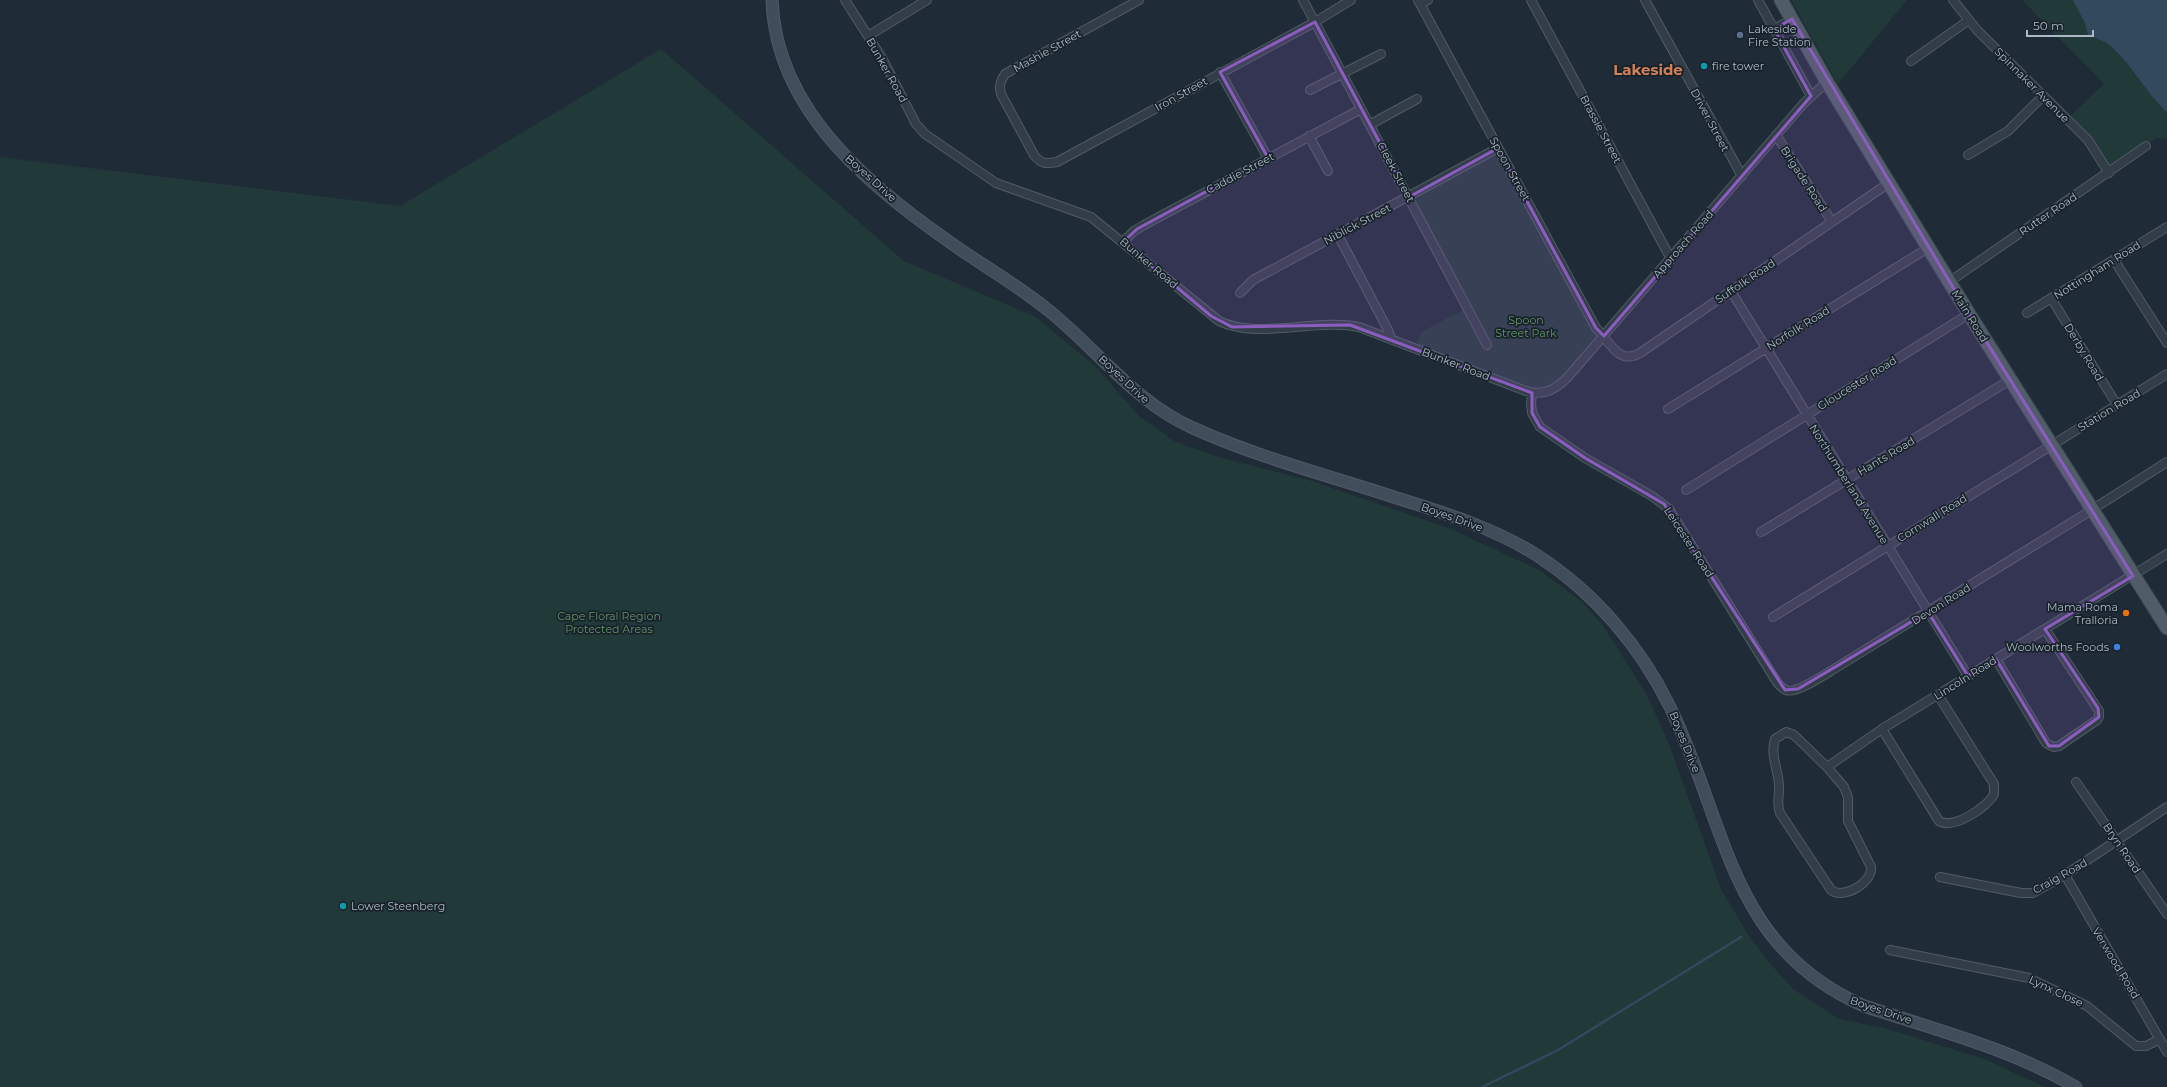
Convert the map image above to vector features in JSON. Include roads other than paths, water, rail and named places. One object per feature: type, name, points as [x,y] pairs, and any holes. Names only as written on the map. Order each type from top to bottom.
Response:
[{"type":"main road","name":"Boyes Drive","points":[[772,0],[779,47],[791,81],[805,106],[838,149],[857,168],[925,225],[1039,303],[1066,324],[1136,393],[1162,412],[1235,446],[1440,511],[1500,535],[1541,558],[1583,590],[1621,630],[1659,684],[1685,740],[1746,897],[1770,936],[1792,960],[1808,974],[1845,997],[1864,1006],[1998,1049],[2033,1064],[2076,1087]]},
{"type":"main road","name":"Main Road","points":[[1781,0],[1827,82],[1928,248],[2091,510],[2167,628]]},
{"type":"street","name":"Bunker Road","points":[[845,0],[868,36],[916,124],[925,134],[996,183],[1082,213],[1104,226],[1211,316],[1232,327],[1242,328],[1350,325],[1532,393]]},
{"type":"street","points":[[868,36],[927,0]]},
{"type":"street","name":"Mashie Street","points":[[1046,164],[1040,162],[1034,155],[1001,94],[1000,88],[1002,78],[1005,74],[1139,0]]},
{"type":"street","name":"Cleek Street","points":[[1303,0],[1361,109],[1371,124],[1487,345]]},
{"type":"street","name":"Iron Street","points":[[1046,164],[1057,162],[1220,72],[1315,22],[1351,0]]},
{"type":"street","name":"Brassie Street","points":[[1531,0],[1671,259]]},
{"type":"street","name":"Driver Street","points":[[1645,0],[1742,176]]},
{"type":"street","points":[[1758,0],[1811,96]]},
{"type":"street","name":"Spinnaker Avenue","points":[[1953,0],[1969,20],[2088,140],[2109,173]]},
{"type":"street","name":"Spoon Street","points":[[1422,1],[1498,148],[1596,328],[1604,336]]},
{"type":"street","points":[[1774,29],[1792,19]]},
{"type":"street","points":[[1911,61],[1969,20]]},
{"type":"street","points":[[1310,90],[1382,54]]},
{"type":"street","points":[[1220,72],[1268,158]]},
{"type":"street","name":"Approach Road","points":[[1532,393],[1545,393],[1558,387],[1671,259],[1776,135],[1811,96],[1827,82]]},
{"type":"street","points":[[1968,155],[2008,132],[2043,96]]},
{"type":"street","points":[[1371,124],[1417,99]]},
{"type":"street","name":"Caddie Street","points":[[1124,242],[1137,230],[1361,109]]},
{"type":"street","name":"Brigade Road","points":[[1776,135],[1832,222]]},
{"type":"street","points":[[1309,136],[1328,171]]},
{"type":"street","name":"Rutter Road","points":[[1949,282],[2146,146]]},
{"type":"street","name":"Niblick Street","points":[[1240,293],[1253,280],[1498,148]]},
{"type":"street","name":"Suffolk Road","points":[[1604,336],[1622,356],[1634,356],[1889,183]]},
{"type":"street","name":"Nottingham Road","points":[[2027,313],[2167,227]]},
{"type":"street","points":[[1338,235],[1392,340]]},
{"type":"street","name":"Norfolk Road","points":[[1668,409],[1928,248]]},
{"type":"street","points":[[2114,260],[2167,343]]},
{"type":"street","name":"Northumberland Avenue","points":[[1731,291],[1968,676]]},
{"type":"street","name":"Derby Road","points":[[2051,298],[2117,405]]},
{"type":"street","name":"Gloucester Road","points":[[1686,490],[1969,314]]},
{"type":"street","name":"Station Road","points":[[2051,445],[2167,374]]},
{"type":"street","name":"Hants Road","points":[[1761,532],[2010,380]]},
{"type":"street","name":"Leicester Road","points":[[1532,393],[1530,403],[1532,413],[1540,427],[1585,458],[1652,496],[1669,509],[1780,687],[1788,691]]},
{"type":"street","name":"Cornwall Road","points":[[1773,617],[2051,445]]},
{"type":"street","name":"Devon Road","points":[[1788,691],[1798,689],[1834,669],[1928,612],[2167,462]]},
{"type":"street","name":"Lincoln Road","points":[[1827,767],[1882,729],[2167,554]]},
{"type":"street","points":[[1996,659],[2046,743],[2049,746],[2059,746],[2096,720],[2099,717],[2100,711],[2046,629]]},
{"type":"street","points":[[1882,729],[1939,821],[1949,825],[1986,805],[1994,794],[1994,784],[1938,695]]},
{"type":"street","points":[[1790,732],[1827,767],[1846,792],[1848,821],[1871,867],[1872,872],[1868,880],[1849,891],[1839,894],[1831,890],[1780,813],[1777,803],[1779,784],[1773,751],[1775,739],[1782,733],[1790,732]]},
{"type":"street","name":"Bryn Road","points":[[2076,782],[2167,914]]},
{"type":"street","name":"Craig Road","points":[[1940,877],[2033,893],[2065,875],[2118,841],[2167,807]]},
{"type":"street","name":"Verwood Road","points":[[2065,875],[2167,1052]]},
{"type":"street","name":"Lynx Close","points":[[1890,950],[2025,976],[2087,1006],[2136,1046],[2146,1046],[2160,1039]]},
{"type":"water","points":[[2073,0],[2167,0],[2167,112],[2151,95],[2124,59],[2116,51],[2101,40],[2088,35],[2085,23]]},
{"type":"waterway","points":[[1482,1087],[1558,1050],[1741,937]]},
{"type":"place","name":"Lakeside Fire Station","points":[[1740,35]]},
{"type":"place","name":"fire tower","points":[[1704,66]]},
{"type":"place","name":"Mama Roma Tralloria","points":[[2126,613]]},
{"type":"place","name":"Woolworths Foods","points":[[2117,647]]},
{"type":"place","name":"Lower Steenberg","points":[[343,906]]},
{"type":"district","name":"Lakeside","points":[[1648,69]]},
{"type":"park label","name":"Spoon Street Park","points":[[1526,326]]},
{"type":"park label","name":"Cape Floral Region Protected Areas","points":[[609,622]]}]
